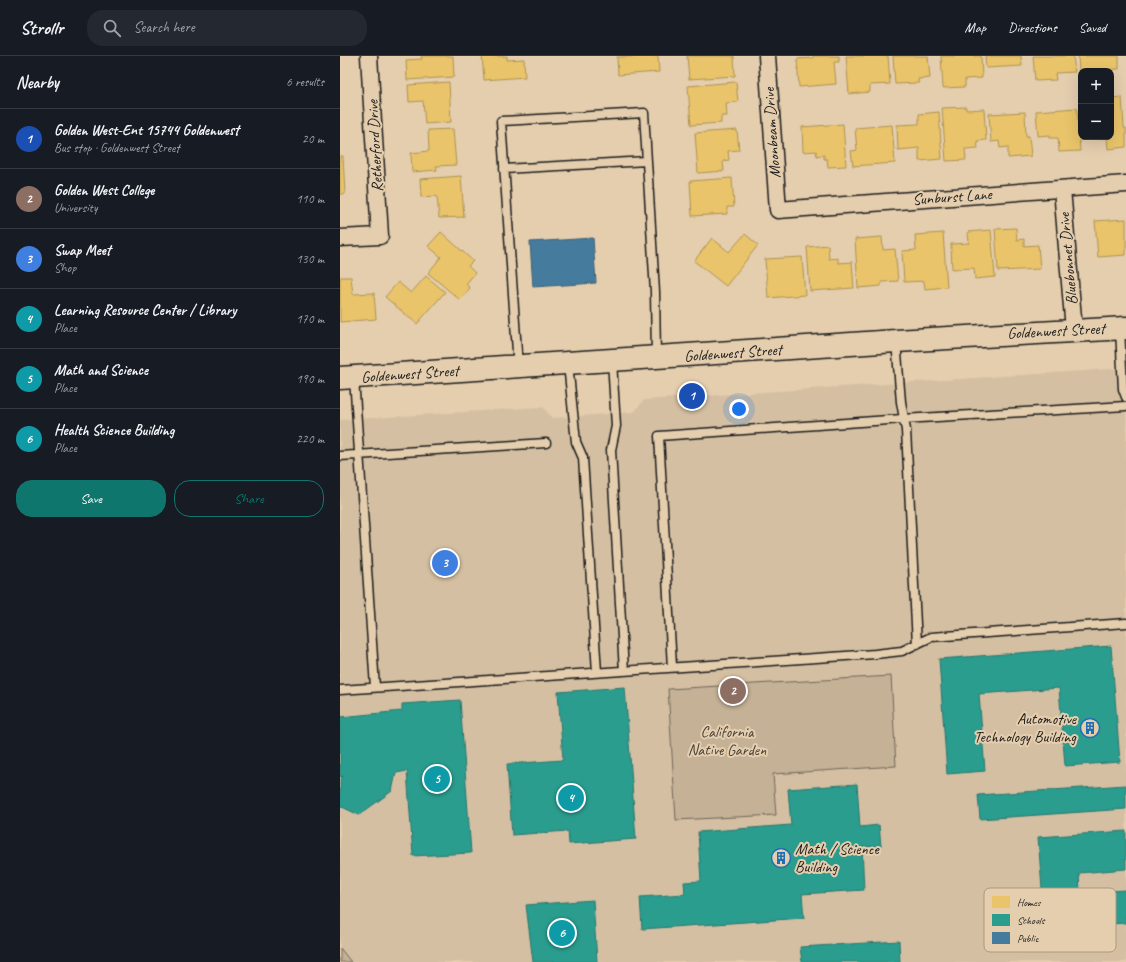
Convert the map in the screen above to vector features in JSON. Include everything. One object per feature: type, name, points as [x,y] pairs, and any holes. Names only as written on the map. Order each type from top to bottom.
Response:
[{"type":"main road","name":"Goldenwest Street","points":[[347,378],[896,341],[1123,328]]},
{"type":"street","name":"Retherford Drive","points":[[340,238],[380,236],[369,56]]},
{"type":"street","name":"Moonbeam Drive","points":[[767,56],[778,210]]},
{"type":"street","name":"Sunburst Lane","points":[[778,210],[1126,184]]},
{"type":"street","name":"Bluebonnet Drive","points":[[1062,189],[1074,330]]},
{"type":"lane","points":[[518,366],[501,121],[644,113],[655,292],[656,358]]},
{"type":"lane","points":[[504,169],[647,161]]},
{"type":"lane","points":[[1123,328],[1123,389],[1126,397]]},
{"type":"lane","points":[[896,341],[903,419],[906,430],[917,644]]},
{"type":"lane","points":[[612,361],[616,426],[611,450],[624,671]]},
{"type":"lane","points":[[568,363],[576,442],[583,458],[597,672]]},
{"type":"lane","points":[[347,378],[359,455],[375,687]]},
{"type":"lane","points":[[672,667],[658,436],[903,419],[1126,406]]},
{"type":"lane","points":[[340,456],[546,443]]},
{"type":"lane","points":[[340,690],[902,652],[930,637],[1126,623]]},
{"type":"shaded area","points":[[1126,368],[1126,962],[340,962],[340,420],[543,407],[552,418],[634,412],[644,400]]},
{"type":"green space","name":"California Native Garden","points":[[891,676],[896,766],[773,774],[776,815],[676,820],[668,689]]},
{"type":"green space","points":[[340,948],[351,962],[340,962]]},
{"type":"building: Homes","points":[[421,56],[453,56],[454,77],[407,80],[406,60],[422,59]]},
{"type":"building: Homes","points":[[482,56],[507,56],[507,60],[524,59],[525,77],[484,80]]},
{"type":"building: Homes","points":[[658,56],[659,72],[618,75],[617,57]]},
{"type":"building: Homes","points":[[687,56],[734,56],[735,76],[689,79]]},
{"type":"building: Homes","points":[[813,56],[839,56],[839,62],[834,62],[836,84],[799,87],[797,59],[813,58]]},
{"type":"building: Homes","points":[[846,56],[888,56],[890,84],[870,85],[870,92],[849,94]]},
{"type":"building: Homes","points":[[893,56],[928,56],[930,78],[918,79],[919,83],[895,84]]},
{"type":"building: Homes","points":[[941,56],[981,56],[982,78],[965,79],[965,87],[943,88]]},
{"type":"building: Homes","points":[[985,56],[1021,56],[1022,66],[986,68]]},
{"type":"building: Homes","points":[[1033,56],[1073,56],[1075,72],[1055,73],[1056,80],[1035,81]]},
{"type":"building: Homes","points":[[1078,56],[1119,56],[1119,69],[1079,68]]},
{"type":"building: Homes","points":[[449,82],[451,122],[425,124],[423,101],[409,102],[408,85]]},
{"type":"building: Homes","points":[[736,82],[738,102],[726,103],[727,116],[721,116],[721,123],[691,125],[688,86]]},
{"type":"building: Homes","points":[[1122,97],[1124,128],[1126,128],[1126,147],[1108,149],[1107,140],[1114,140],[1114,98]]},
{"type":"building: Homes","points":[[966,107],[966,110],[984,109],[986,140],[977,141],[978,148],[965,149],[966,160],[946,161],[942,108]]},
{"type":"building: Homes","points":[[1077,108],[1078,140],[1079,140],[1080,151],[1059,152],[1058,138],[1050,138],[1050,135],[1038,136],[1036,111]]},
{"type":"building: Homes","points":[[939,112],[942,159],[919,161],[919,148],[898,150],[897,125],[919,124],[919,114]]},
{"type":"building: Homes","points":[[1025,112],[1026,136],[1029,136],[1031,156],[1008,158],[1008,147],[1000,148],[999,141],[991,142],[989,114]]},
{"type":"building: Homes","points":[[843,124],[846,166],[828,167],[827,159],[824,159],[824,155],[817,156],[816,151],[803,152],[802,127]]},
{"type":"building: Homes","points":[[892,125],[895,163],[853,166],[851,151],[857,150],[855,128]]},
{"type":"building: Homes","points":[[453,129],[456,165],[436,166],[437,170],[412,172],[411,153],[429,151],[428,130]]},
{"type":"building: Homes","points":[[737,130],[739,150],[728,151],[729,160],[723,161],[724,171],[698,173],[695,133]]},
{"type":"building: Homes","points":[[340,156],[343,156],[345,194],[340,194]]},
{"type":"building: Homes","points":[[461,176],[464,217],[439,218],[437,196],[421,197],[420,179]]},
{"type":"building: Homes","points":[[732,178],[734,207],[727,207],[727,214],[692,216],[690,181]]},
{"type":"building: Homes","points":[[1126,219],[1126,255],[1098,257],[1095,221]]},
{"type":"building: Homes","points":[[1016,228],[1017,240],[1024,239],[1024,246],[1038,245],[1040,269],[998,271],[995,229]]},
{"type":"building: Homes","points":[[991,230],[995,277],[975,279],[974,268],[952,269],[951,244],[969,243],[968,232]]},
{"type":"building: Homes","points":[[441,232],[473,261],[468,266],[475,273],[466,284],[470,288],[460,300],[428,273],[441,257],[428,246]]},
{"type":"building: Homes","points":[[943,233],[947,287],[925,289],[924,281],[904,282],[902,251],[916,250],[915,235]]},
{"type":"building: Homes","points":[[745,234],[758,245],[726,286],[694,261],[712,238],[729,252]]},
{"type":"building: Homes","points":[[882,237],[883,250],[895,249],[898,281],[881,282],[881,286],[858,288],[855,239]]},
{"type":"building: Homes","points":[[828,245],[829,259],[838,258],[838,263],[852,262],[854,288],[810,291],[807,247]]},
{"type":"building: Homes","points":[[802,257],[805,295],[768,298],[765,259]]},
{"type":"building: Homes","points":[[426,276],[445,292],[417,324],[385,297],[398,282],[411,293]]},
{"type":"building: Homes","points":[[340,277],[351,277],[353,294],[374,293],[376,319],[340,322]]},
{"type":"building: Schools","name":"Automotive Technology Building","points":[[1111,646],[1120,762],[1065,766],[1059,688],[979,694],[985,771],[947,774],[939,659]]},
{"type":"building: Schools","points":[[625,687],[636,839],[569,844],[568,831],[512,835],[507,764],[563,760],[558,692]]},
{"type":"building: Schools","points":[[460,700],[471,853],[413,856],[407,771],[396,773],[392,791],[359,815],[340,806],[340,781],[343,776],[340,777],[340,717],[402,711],[402,704]]},
{"type":"building: Schools","name":"Math / Science Building","points":[[857,784],[860,827],[879,825],[881,846],[862,847],[864,890],[802,894],[804,918],[642,929],[640,897],[685,894],[684,882],[701,881],[698,832],[791,825],[788,789]]},
{"type":"building: Schools","name":"Automotive Technology Building","points":[[1126,785],[1126,809],[980,819],[978,795]]},
{"type":"building: Schools","points":[[1126,831],[1126,869],[1079,873],[1080,888],[1042,888],[1038,837]]},
{"type":"building: Schools","points":[[1126,890],[1126,923],[1116,924],[1116,891]]},
{"type":"building: Schools","points":[[593,900],[597,962],[533,962],[526,905]]},
{"type":"building: Schools","points":[[899,941],[900,962],[802,962],[800,947]]},
{"type":"building: Public","points":[[593,238],[596,283],[533,287],[530,242]]},
{"type":"place","name":"Golden West-Ent 15744 Goldenwest","points":[[692,396]]},
{"type":"place","name":"Swap Meet","points":[[445,563]]},
{"type":"place","name":"Golden West College","points":[[733,691]]},
{"type":"place","name":"Automotive Technology Building","points":[[1090,728]]},
{"type":"place","name":"Math and Science","points":[[437,779]]},
{"type":"place","name":"Learning Resource Center / Library","points":[[571,798]]},
{"type":"place","name":"Math / Science Building","points":[[781,858]]},
{"type":"place","name":"Health Science Building","points":[[562,933]]}]
